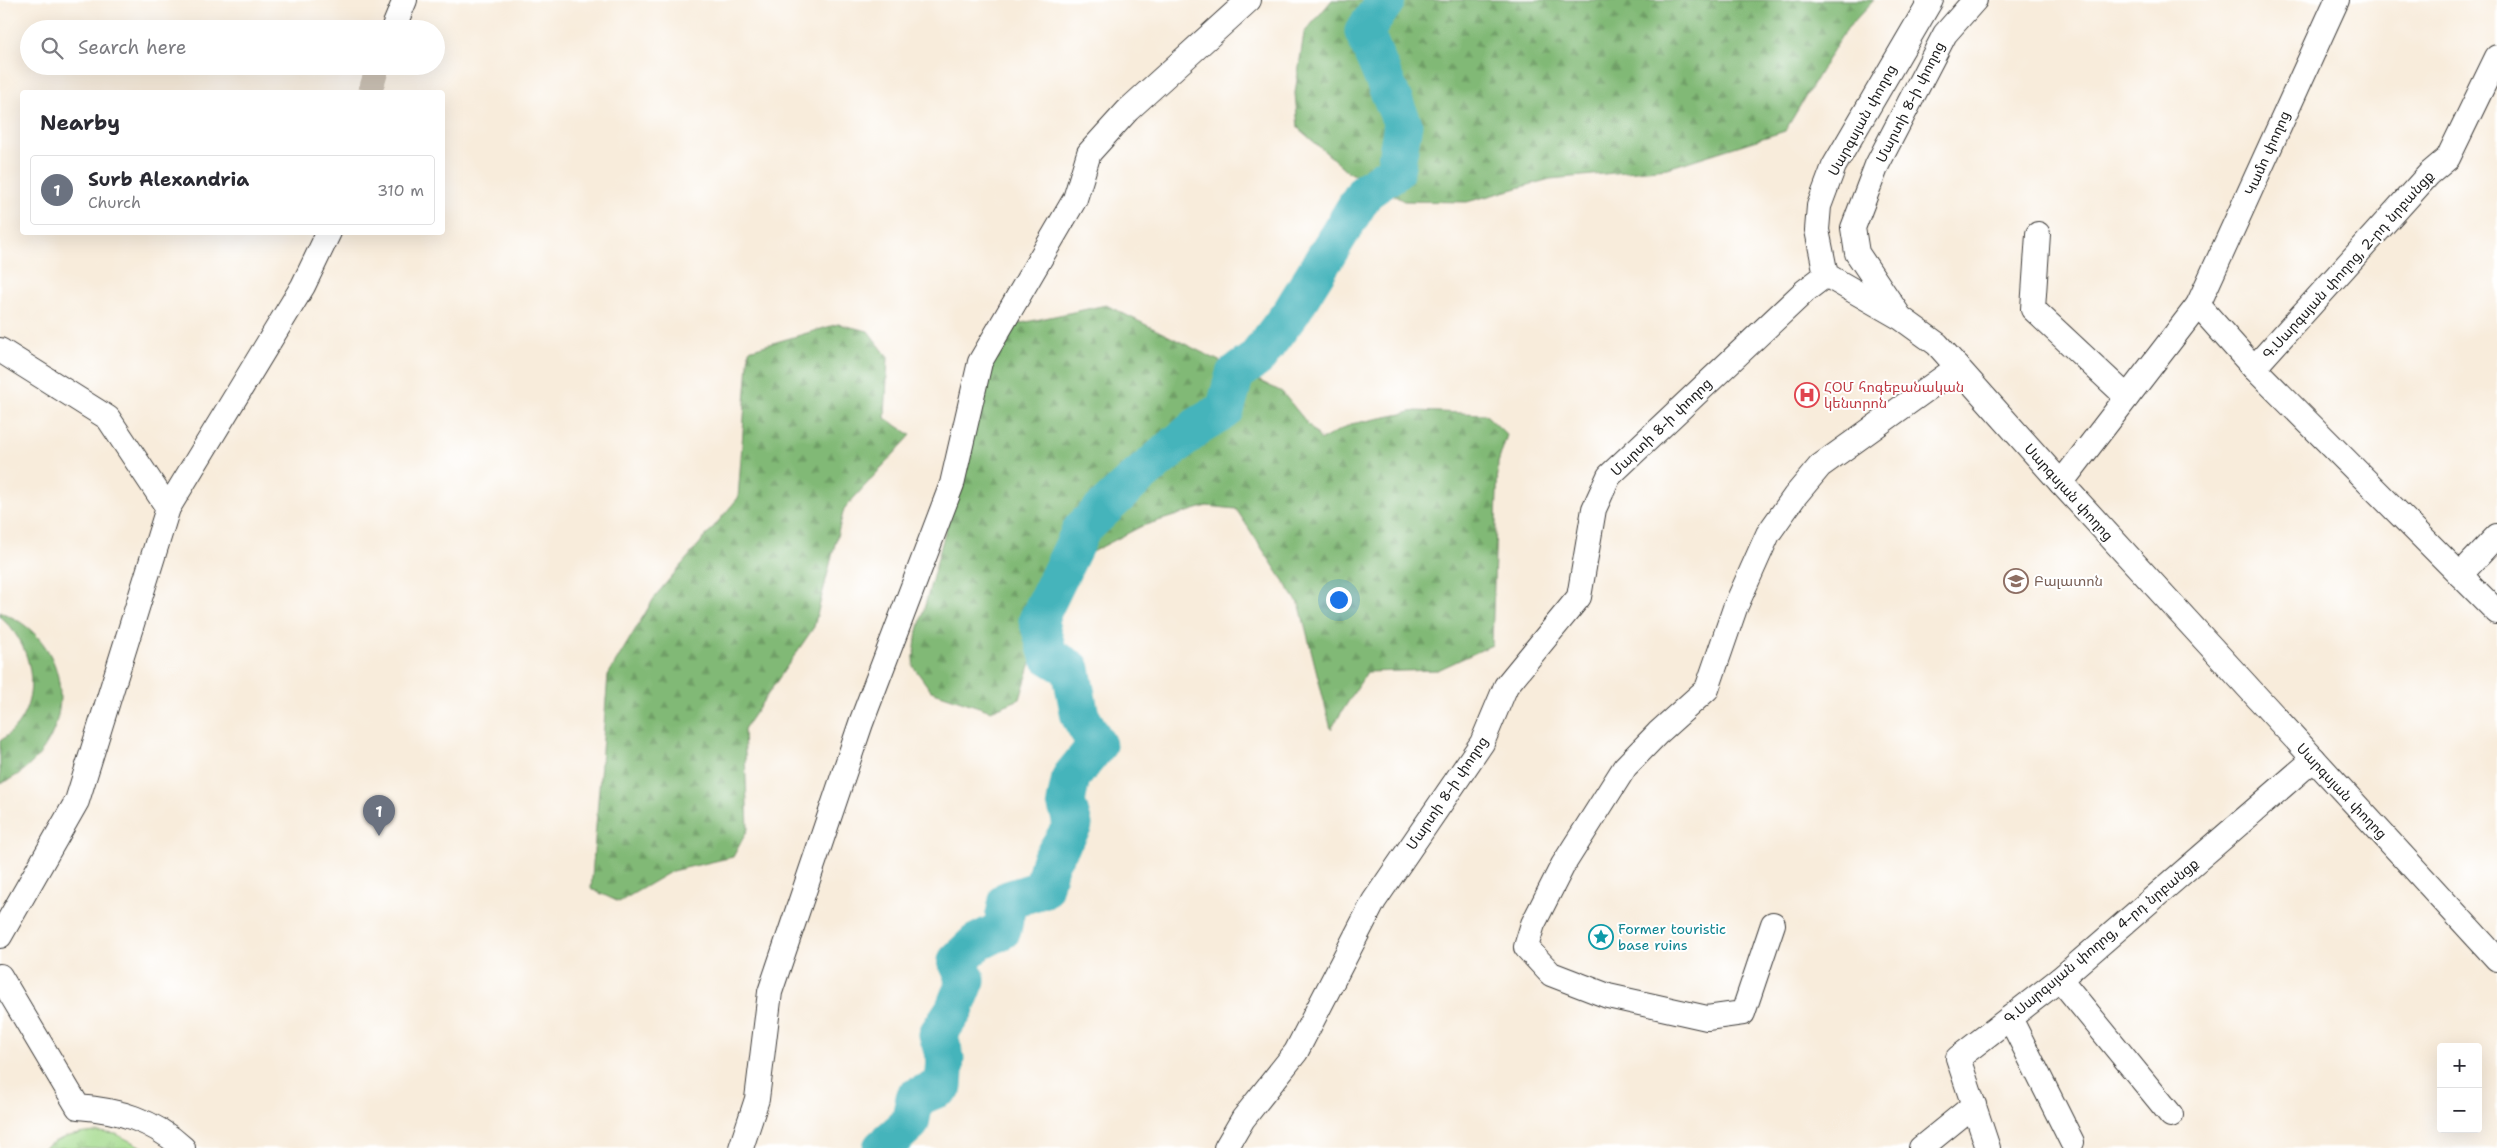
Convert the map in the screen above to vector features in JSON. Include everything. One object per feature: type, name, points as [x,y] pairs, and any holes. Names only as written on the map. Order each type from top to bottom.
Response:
[{"type":"street","points":[[397,20],[405,0]]},
{"type":"street","points":[[741,1148],[757,1099],[770,992],[861,723],[952,484],[980,362],[1075,199],[1088,153],[1128,110],[1249,0]]},
{"type":"street","name":"Սարգսյան փողոց","points":[[1931,0],[1834,166],[1820,206],[1818,230],[1826,275],[1901,318],[1937,344],[2060,483],[2497,960]]},
{"type":"street","name":"Մարտի 8-ի փողոց","points":[[1901,318],[1858,253],[1853,228],[1877,165],[1945,34],[1975,0]]},
{"type":"street","name":"Կամո փողոց","points":[[2060,483],[2198,305],[2337,0]]},
{"type":"street","name":"Գ.Սարգսյան փողոց, 2-րդ նրբանցք","points":[[2254,368],[2428,174],[2448,158],[2497,57]]},
{"type":"street","points":[[2038,234],[2033,309],[2127,397]]},
{"type":"street","points":[[0,936],[77,801],[168,508],[303,286],[328,235]]},
{"type":"street","name":"Մարտի 8-ի փողոց","points":[[1226,1148],[1243,1119],[1296,1052],[1374,901],[1482,743],[1506,686],[1579,597],[1594,509],[1609,476],[1798,298],[1826,275]]},
{"type":"street","points":[[2198,305],[2254,368],[2497,612]]},
{"type":"street","points":[[0,350],[108,418],[168,508]]},
{"type":"street","points":[[1773,924],[1743,1013],[1706,1018],[1608,996],[1551,974],[1526,947],[1533,924],[1563,865],[1625,767],[1658,733],[1707,689],[1735,608],[1768,534],[1795,496],[1820,466],[1958,367]]},
{"type":"street","points":[[2460,575],[2497,536]]},
{"type":"street","name":"Գ.Սարգսյան փողոց, 4-րդ նրբանցք","points":[[1988,1148],[1958,1058],[2060,979],[2314,759]]},
{"type":"street","points":[[0,976],[78,1107],[110,1110],[133,1116],[183,1148]]},
{"type":"street","points":[[2060,979],[2171,1115]]},
{"type":"street","points":[[2010,1018],[2072,1142]]},
{"type":"street","points":[[1921,1148],[1974,1105]]},
{"type":"green space","points":[[1332,0],[1874,0],[1844,32],[1785,131],[1668,168],[1550,179],[1467,202],[1404,201],[1347,171],[1298,128],[1295,93],[1304,33]]},
{"type":"green space","points":[[1106,305],[1282,392],[1321,440],[1351,424],[1416,411],[1485,414],[1507,435],[1498,463],[1492,645],[1438,670],[1367,672],[1331,729],[1300,606],[1236,509],[1207,506],[1142,526],[1059,569],[1020,699],[991,711],[931,691],[913,666],[916,638],[997,343],[1017,324]]},
{"type":"green space","points":[[838,324],[868,331],[888,357],[885,418],[911,435],[844,509],[814,627],[744,729],[748,829],[733,857],[672,871],[619,902],[591,889],[608,675],[656,595],[738,498],[749,350]]},
{"type":"green space","points":[[0,612],[27,627],[46,647],[57,671],[60,697],[56,723],[44,748],[26,769],[0,784],[0,741],[14,728],[24,713],[30,697],[31,679],[22,645],[0,617]]},
{"type":"green space","points":[[98,1132],[116,1134],[144,1148],[44,1148],[70,1136]]},
{"type":"waterway","points":[[882,1148],[910,1123],[915,1098],[943,1086],[945,1058],[938,1034],[954,1010],[966,980],[957,961],[976,943],[1002,930],[1008,900],[1043,889],[1050,862],[1073,825],[1066,802],[1071,777],[1097,745],[1080,716],[1071,669],[1049,656],[1038,620],[1082,529],[1131,483],[1197,427],[1225,410],[1235,374],[1256,359],[1292,311],[1365,192],[1395,171],[1403,124],[1364,32],[1386,0]]},
{"type":"tunnel","points":[[371,90],[375,75]]},
{"type":"place","name":"ՀՕՄ հոգեբանական կենտրոն","points":[[1807,395]]},
{"type":"place","name":"Բալատոն","points":[[2016,581]]},
{"type":"place","name":"Surb Alexandria","points":[[379,836]]},
{"type":"place","name":"Former touristic base ruins","points":[[1601,937]]}]
